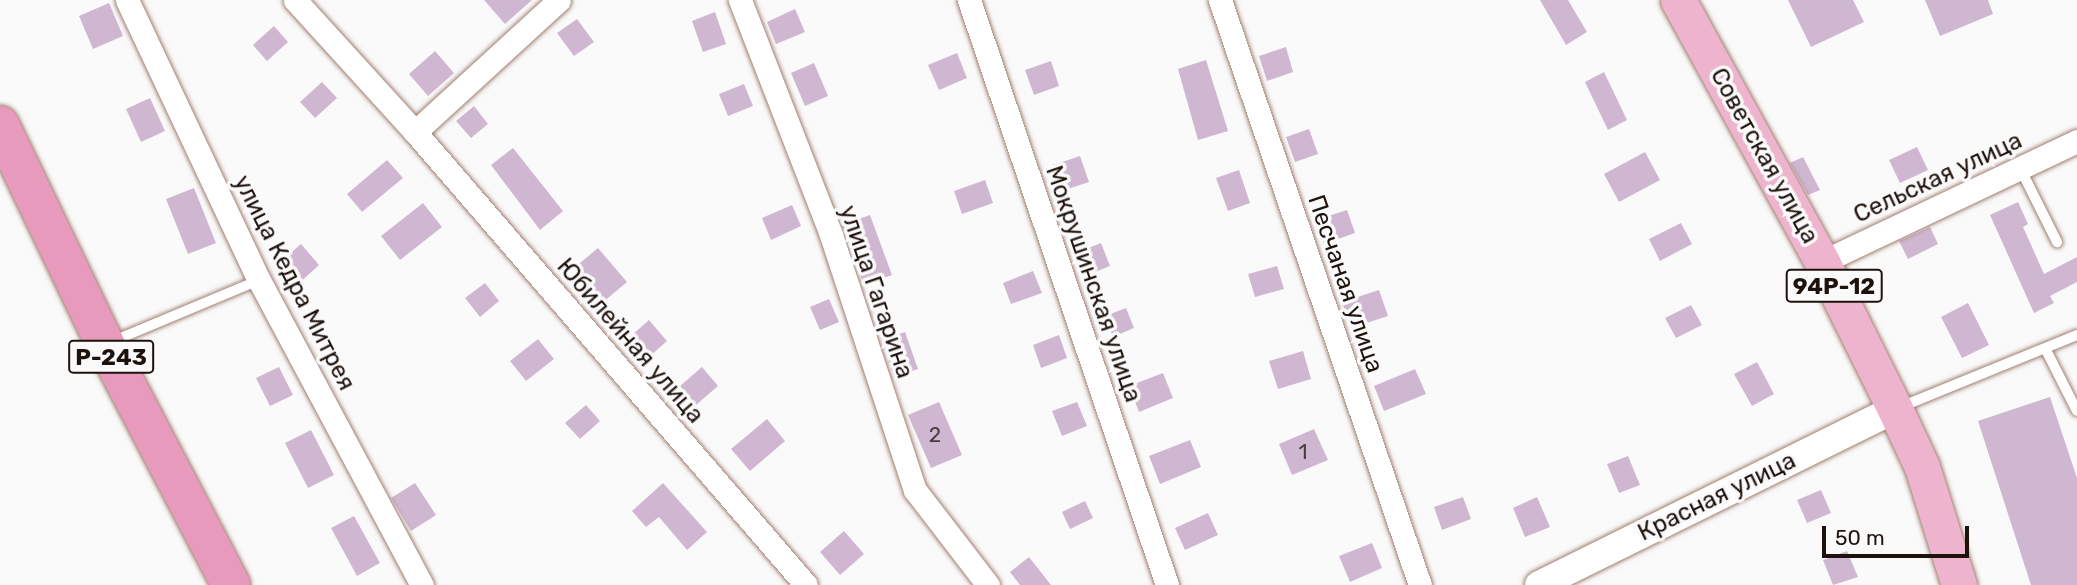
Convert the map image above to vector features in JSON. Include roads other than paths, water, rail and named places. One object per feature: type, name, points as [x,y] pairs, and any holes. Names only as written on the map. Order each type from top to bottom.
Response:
[{"type":"highway","name":"Р-243","points":[[0,125],[105,344],[231,585]]},
{"type":"main road","name":"Советская улица","points":[[1678,0],[1822,262],[1895,409],[1922,467],[1959,585]]},
{"type":"street","name":"улица Кедра Митрея","points":[[127,0],[260,279],[422,585]]},
{"type":"street","name":"Юбилейная улица","points":[[295,0],[415,132],[806,585]]},
{"type":"street","points":[[415,132],[559,0]]},
{"type":"street","name":"улица Гагарина","points":[[740,0],[831,235],[915,490],[988,585]]},
{"type":"street","name":"Мокрушинская улица","points":[[970,0],[1167,585]]},
{"type":"street","name":"Песчаная улица","points":[[1220,0],[1420,585]]},
{"type":"street","name":"Сельская улица","points":[[1822,262],[2077,141]]},
{"type":"street","name":"Красная улица","points":[[1539,585],[1895,409]]},
{"type":"lane","points":[[2020,168],[2057,242]]},
{"type":"lane","points":[[105,344],[260,279]]},
{"type":"lane","points":[[1895,409],[2046,350],[2077,335]]},
{"type":"lane","points":[[2046,350],[2077,411]]}]
